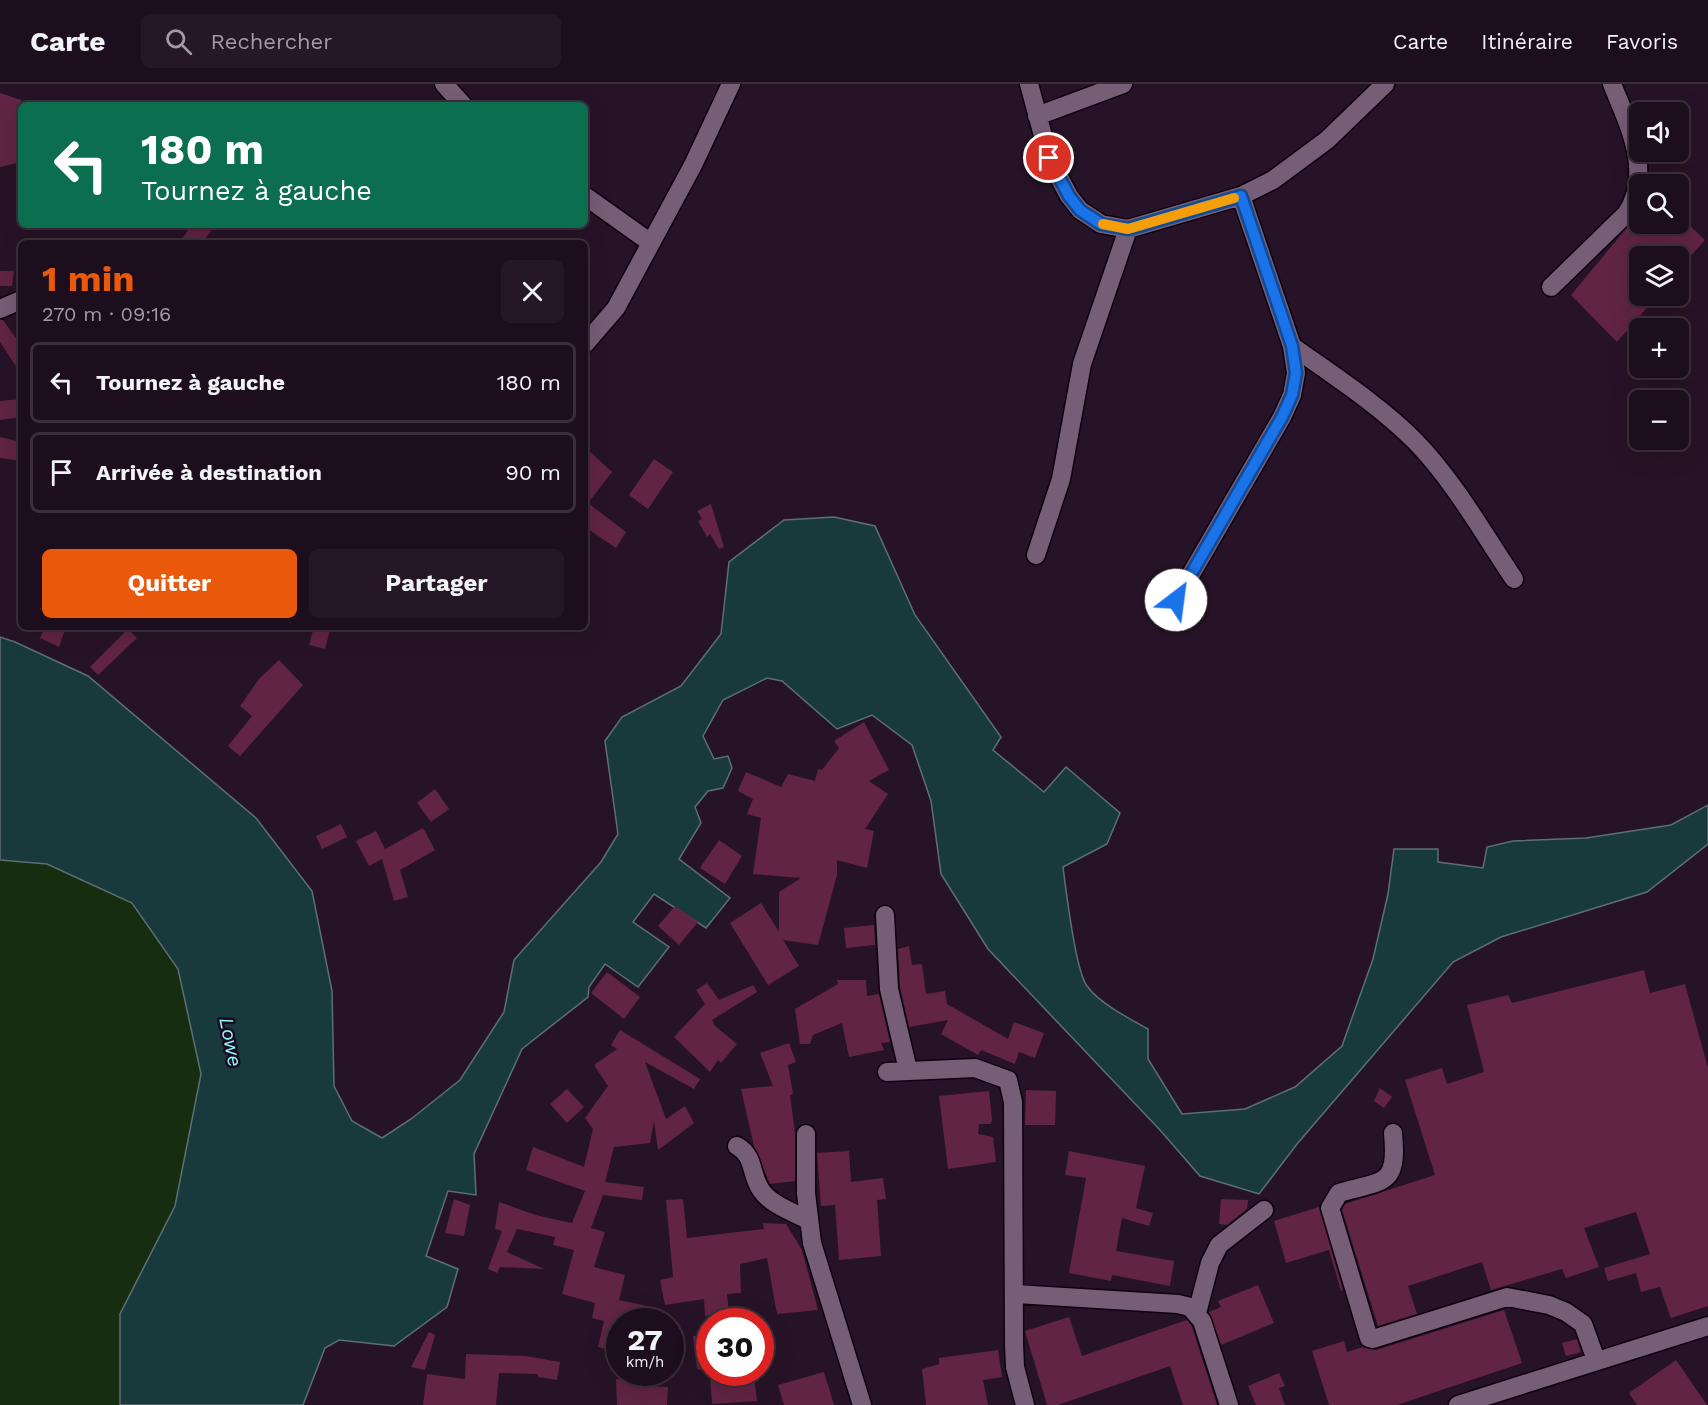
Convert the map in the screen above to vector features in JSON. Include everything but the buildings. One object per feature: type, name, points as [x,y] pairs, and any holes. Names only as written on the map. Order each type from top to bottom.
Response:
[{"type":"street","points":[[444,84],[460,102]]},
{"type":"street","points":[[588,341],[616,308],[693,165],[731,84]]},
{"type":"street","points":[[1029,84],[1049,158],[1069,196],[1080,210],[1101,224],[1128,229],[1241,196],[1294,166],[1327,140],[1385,84]]},
{"type":"street","points":[[1037,116],[1124,84]]},
{"type":"street","points":[[1551,287],[1626,214],[1634,202],[1639,185],[1636,148],[1612,84]]},
{"type":"street","points":[[1176,600],[1282,417],[1292,395],[1296,373],[1292,346],[1241,196]]},
{"type":"street","points":[[588,198],[651,243]]},
{"type":"street","points":[[1036,555],[1061,479],[1082,364],[1128,229]]},
{"type":"street","points":[[0,309],[18,301]]},
{"type":"street","points":[[1292,346],[1392,420],[1416,442],[1440,470],[1514,579]]},
{"type":"street","points":[[885,915],[889,989],[908,1070]]},
{"type":"street","points":[[887,1072],[975,1068],[1008,1080],[1013,1102],[1015,1367],[1025,1405]]},
{"type":"street","points":[[1394,1133],[1396,1157],[1394,1171],[1383,1181],[1339,1193],[1330,1208],[1369,1338],[1373,1339],[1508,1297],[1549,1305],[1566,1312],[1583,1324],[1596,1360]]},
{"type":"street","points":[[806,1134],[808,1220],[812,1243],[862,1405]]},
{"type":"street","points":[[737,1146],[749,1155],[755,1179],[766,1195],[808,1220]]},
{"type":"street","points":[[1197,1312],[1210,1263],[1219,1245],[1264,1210]]},
{"type":"street","points":[[1015,1294],[1178,1304],[1197,1312],[1230,1405]]},
{"type":"street","points":[[1458,1405],[1708,1326]]},
{"type":"green space","points":[[0,860],[47,864],[132,903],[178,969],[201,1075],[175,1206],[120,1314],[120,1405],[0,1405]]},
{"type":"water","name":"Lowe","points":[[834,517],[875,526],[915,615],[1001,737],[993,750],[1044,792],[1066,767],[1120,813],[1107,844],[1063,867],[1075,948],[1083,977],[1092,992],[1115,1010],[1148,1029],[1148,1059],[1182,1114],[1245,1109],[1295,1087],[1342,1046],[1373,959],[1388,894],[1394,849],[1438,849],[1438,862],[1483,868],[1487,847],[1513,841],[1586,838],[1671,825],[1708,805],[1708,844],[1647,892],[1501,937],[1453,962],[1297,1144],[1259,1194],[1200,1176],[1160,1130],[988,949],[941,874],[931,801],[912,745],[872,715],[837,729],[782,681],[767,678],[723,700],[703,736],[714,759],[728,756],[732,768],[723,788],[708,791],[695,807],[701,823],[679,859],[730,898],[706,928],[654,894],[633,922],[669,947],[638,987],[605,964],[589,987],[588,997],[522,1049],[474,1154],[476,1195],[448,1191],[426,1256],[458,1269],[447,1307],[394,1346],[339,1340],[325,1348],[303,1405],[120,1405],[120,1314],[175,1206],[201,1074],[178,969],[132,903],[47,864],[0,860],[0,637],[88,676],[256,818],[312,891],[332,991],[334,1086],[352,1121],[382,1138],[411,1119],[460,1080],[504,1012],[514,960],[601,862],[618,834],[605,741],[622,717],[681,686],[721,634],[729,562],[784,520]]},
{"type":"slow traffic","points":[[1103,224],[1128,229],[1234,198]]},
{"type":"route","points":[[1049,158],[1069,196],[1080,210],[1101,224],[1128,229],[1241,196],[1292,346],[1296,373],[1292,395],[1282,417],[1176,600]]}]
